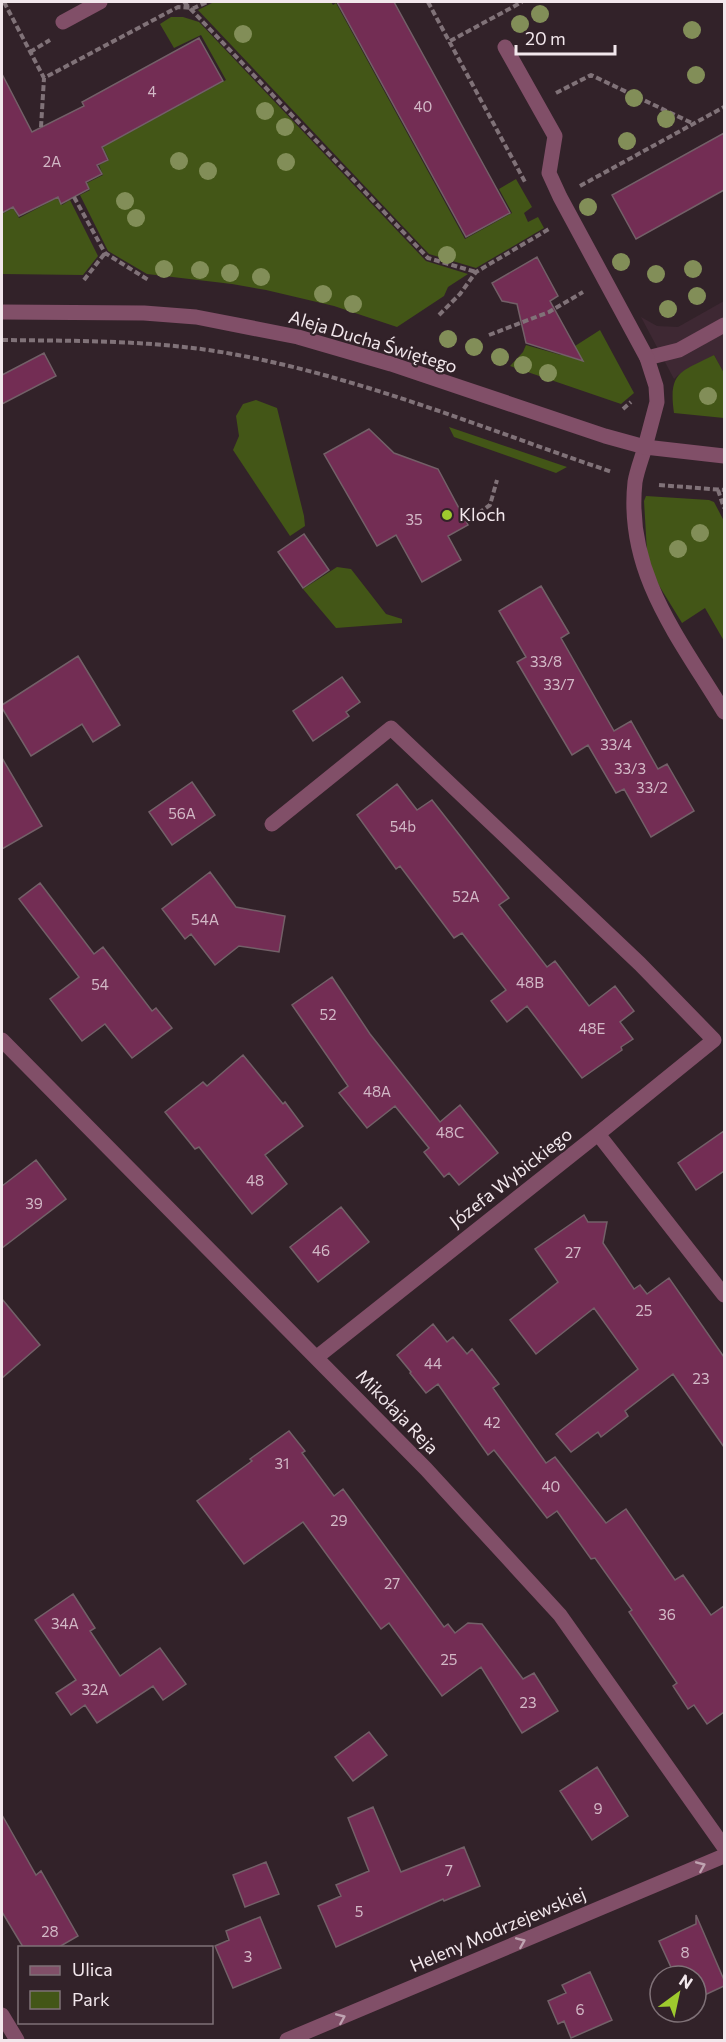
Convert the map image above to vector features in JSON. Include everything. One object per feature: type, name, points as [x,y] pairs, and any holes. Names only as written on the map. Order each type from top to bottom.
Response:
[{"type":"street","points":[[63,22],[100,2]]},
{"type":"street","points":[[505,47],[555,136],[549,173],[647,358],[656,386],[657,402],[635,480],[634,516],[637,546],[658,602],[724,712]]},
{"type":"street","name":"Aleja Ducha Świętego","points":[[2,312],[144,313],[196,317],[298,337],[391,364],[605,436],[645,447],[724,456]]},
{"type":"street","points":[[647,358],[679,350],[724,325]]},
{"type":"street","points":[[272,824],[391,728],[640,964],[714,1040],[598,1134]]},
{"type":"street","name":"Mikołaja Reja","points":[[2,1040],[426,1469],[560,1615],[724,1846]]},
{"type":"street","name":"Józefa Wybickiego","points":[[316,1358],[598,1134],[724,1294]]},
{"type":"street","name":"Heleny Modrzejewskiej","points":[[287,2040],[724,1856]]},
{"type":"street","points":[[2,2015],[17,2040]]},
{"type":"path","points":[[4,2],[44,78],[41,128]]},
{"type":"path","points":[[184,2],[428,258],[476,272]]},
{"type":"path","points":[[44,78],[178,7],[191,9],[207,2]]},
{"type":"path","points":[[428,2],[527,187]]},
{"type":"path","points":[[450,41],[522,2]]},
{"type":"path","points":[[537,103],[591,75],[694,124]]},
{"type":"path","points":[[560,197],[724,107]]},
{"type":"path","points":[[74,197],[105,253],[150,281]]},
{"type":"path","points":[[439,315],[460,294],[476,272],[549,228]]},
{"type":"path","points":[[84,280],[105,253]]},
{"type":"path","points":[[489,335],[549,312],[584,291]]},
{"type":"path","points":[[2,340],[114,341],[174,345],[236,354],[279,363],[356,385],[652,485],[724,490]]},
{"type":"path","points":[[460,512],[463,510],[469,520],[490,505],[497,480]]},
{"type":"path","points":[[718,490],[724,508]]},
{"type":"shaded area","points":[[724,301],[724,373],[714,355],[674,379],[641,317],[657,326],[678,327]]},
{"type":"green space","points":[[214,2],[331,2],[333,5],[336,3],[465,239],[512,213],[499,189],[516,179],[532,207],[524,213],[528,222],[538,217],[544,228],[476,268],[429,254],[198,10]]},
{"type":"green space","points":[[171,17],[183,17],[199,22],[426,261],[468,274],[448,287],[444,296],[397,327],[334,306],[266,290],[147,274],[108,251],[80,195],[90,190],[87,183],[103,175],[99,165],[109,160],[103,147],[226,80],[201,35],[174,48],[160,24]]},
{"type":"green space","points":[[57,198],[62,205],[70,200],[98,256],[83,275],[2,274],[2,214],[13,208],[19,218]]},
{"type":"green space","points":[[600,330],[634,393],[621,404],[510,366],[523,352],[526,345],[561,355]]},
{"type":"green space","points":[[714,355],[724,373],[724,418],[674,413],[673,389],[679,375]]},
{"type":"green space","points":[[256,400],[277,408],[304,516],[305,526],[290,536],[233,450],[239,436],[236,416],[243,404]]},
{"type":"green space","points":[[449,427],[567,467],[556,473],[454,437]]},
{"type":"green space","points":[[646,496],[714,502],[724,521],[724,641],[705,608],[682,623],[655,579],[647,552],[644,501]]},
{"type":"green space","points":[[337,567],[351,569],[386,614],[402,619],[402,623],[336,628],[303,589]]},
{"type":"building","points":[[337,2],[394,2],[510,213],[466,237]]},
{"type":"building","points":[[199,38],[223,81],[102,147],[108,160],[97,165],[102,174],[86,182],[89,189],[61,204],[58,197],[19,216],[13,207],[2,213],[2,74],[32,132],[84,106],[82,102]]},
{"type":"building","points":[[724,133],[724,190],[636,239],[612,195]]},
{"type":"building","points":[[537,257],[558,296],[550,301],[583,361],[526,343],[517,304],[502,301],[492,283]]},
{"type":"building","points":[[44,353],[56,376],[2,404],[2,375]]},
{"type":"building","points":[[369,429],[394,453],[438,469],[468,525],[448,536],[461,560],[422,582],[396,535],[377,546],[324,454]]},
{"type":"building","points":[[304,534],[329,570],[303,588],[278,552]]},
{"type":"building","points":[[541,586],[569,633],[561,638],[614,731],[631,721],[658,769],[667,764],[694,811],[651,837],[624,789],[616,793],[588,745],[572,755],[517,662],[526,657],[499,611]]},
{"type":"building","points":[[78,656],[120,725],[93,742],[82,724],[31,756],[2,705]]},
{"type":"building","points":[[342,677],[360,702],[346,712],[349,716],[313,741],[293,711]]},
{"type":"building","points":[[2,758],[42,826],[2,849]]},
{"type":"building","points":[[192,782],[215,815],[172,845],[149,812]]},
{"type":"building","points":[[397,784],[417,810],[432,800],[509,898],[499,905],[547,967],[555,961],[589,1006],[615,986],[634,1011],[620,1022],[633,1039],[621,1047],[622,1050],[582,1078],[527,1006],[507,1022],[491,1001],[506,990],[462,933],[454,938],[400,866],[396,869],[357,815]]},
{"type":"building","points":[[210,872],[236,907],[285,916],[279,952],[239,946],[215,965],[191,934],[185,939],[162,909]]},
{"type":"building","points":[[40,883],[94,954],[103,947],[152,1011],[156,1008],[172,1028],[132,1058],[105,1024],[82,1041],[50,999],[79,977],[19,899]]},
{"type":"building","points":[[332,977],[370,1034],[440,1122],[460,1105],[498,1153],[459,1185],[449,1173],[444,1177],[424,1152],[429,1148],[395,1106],[367,1128],[339,1093],[348,1086],[292,1005]]},
{"type":"building","points":[[243,1055],[303,1126],[265,1155],[287,1184],[252,1214],[199,1147],[195,1149],[165,1112],[203,1082],[207,1086]]},
{"type":"building","points":[[724,1131],[724,1171],[696,1190],[678,1163]]},
{"type":"building","points":[[36,1160],[66,1199],[2,1248],[2,1186]]},
{"type":"building","points":[[341,1207],[369,1242],[318,1282],[290,1247]]},
{"type":"building","points":[[584,1215],[588,1222],[607,1222],[603,1243],[634,1289],[640,1285],[647,1294],[669,1278],[724,1357],[724,1447],[673,1374],[625,1411],[628,1416],[601,1437],[598,1432],[571,1452],[556,1434],[638,1369],[594,1308],[536,1354],[510,1320],[558,1282],[535,1249]]},
{"type":"building","points":[[2,1299],[40,1345],[2,1378]]},
{"type":"building","points":[[433,1324],[447,1342],[453,1337],[467,1354],[472,1349],[499,1384],[493,1388],[546,1463],[555,1457],[606,1523],[626,1509],[675,1580],[683,1575],[711,1615],[724,1606],[724,1712],[707,1724],[694,1705],[688,1709],[673,1686],[677,1683],[629,1612],[632,1610],[595,1558],[591,1559],[557,1511],[547,1518],[494,1450],[488,1455],[438,1384],[426,1393],[410,1373],[397,1355]]},
{"type":"building","points":[[289,1431],[305,1451],[302,1453],[334,1496],[343,1489],[444,1627],[448,1624],[455,1633],[468,1623],[482,1624],[523,1679],[534,1673],[558,1711],[522,1733],[481,1667],[442,1696],[389,1623],[381,1629],[303,1522],[244,1564],[197,1501]]},
{"type":"building","points":[[73,1594],[95,1628],[90,1631],[120,1676],[160,1648],[186,1684],[163,1700],[153,1686],[97,1723],[85,1705],[71,1715],[56,1693],[76,1680],[35,1620]]},
{"type":"building","points":[[369,1732],[387,1755],[353,1781],[335,1757]]},
{"type":"building","points":[[597,1767],[628,1816],[592,1840],[560,1791]]},
{"type":"building","points":[[373,1807],[401,1872],[464,1847],[480,1886],[444,1901],[443,1899],[336,1947],[318,1906],[341,1896],[336,1885],[369,1871],[348,1818]]},
{"type":"building","points":[[2,1815],[36,1875],[41,1871],[78,1936],[61,1946],[22,1946],[2,1912]]},
{"type":"building","points":[[266,1862],[279,1894],[245,1907],[233,1875]]},
{"type":"building","points":[[696,1915],[724,1980],[724,1986],[708,1993],[708,1964],[670,1964],[659,1941],[696,1924]]},
{"type":"building","points":[[260,1917],[281,1968],[233,1988],[215,1946],[229,1940],[226,1931]]},
{"type":"building","points":[[590,1972],[612,2020],[571,2038],[564,2021],[558,2024],[548,2001],[566,1993],[562,1985]]},
{"type":"place","name":"Kloch","points":[[447,515]]}]
